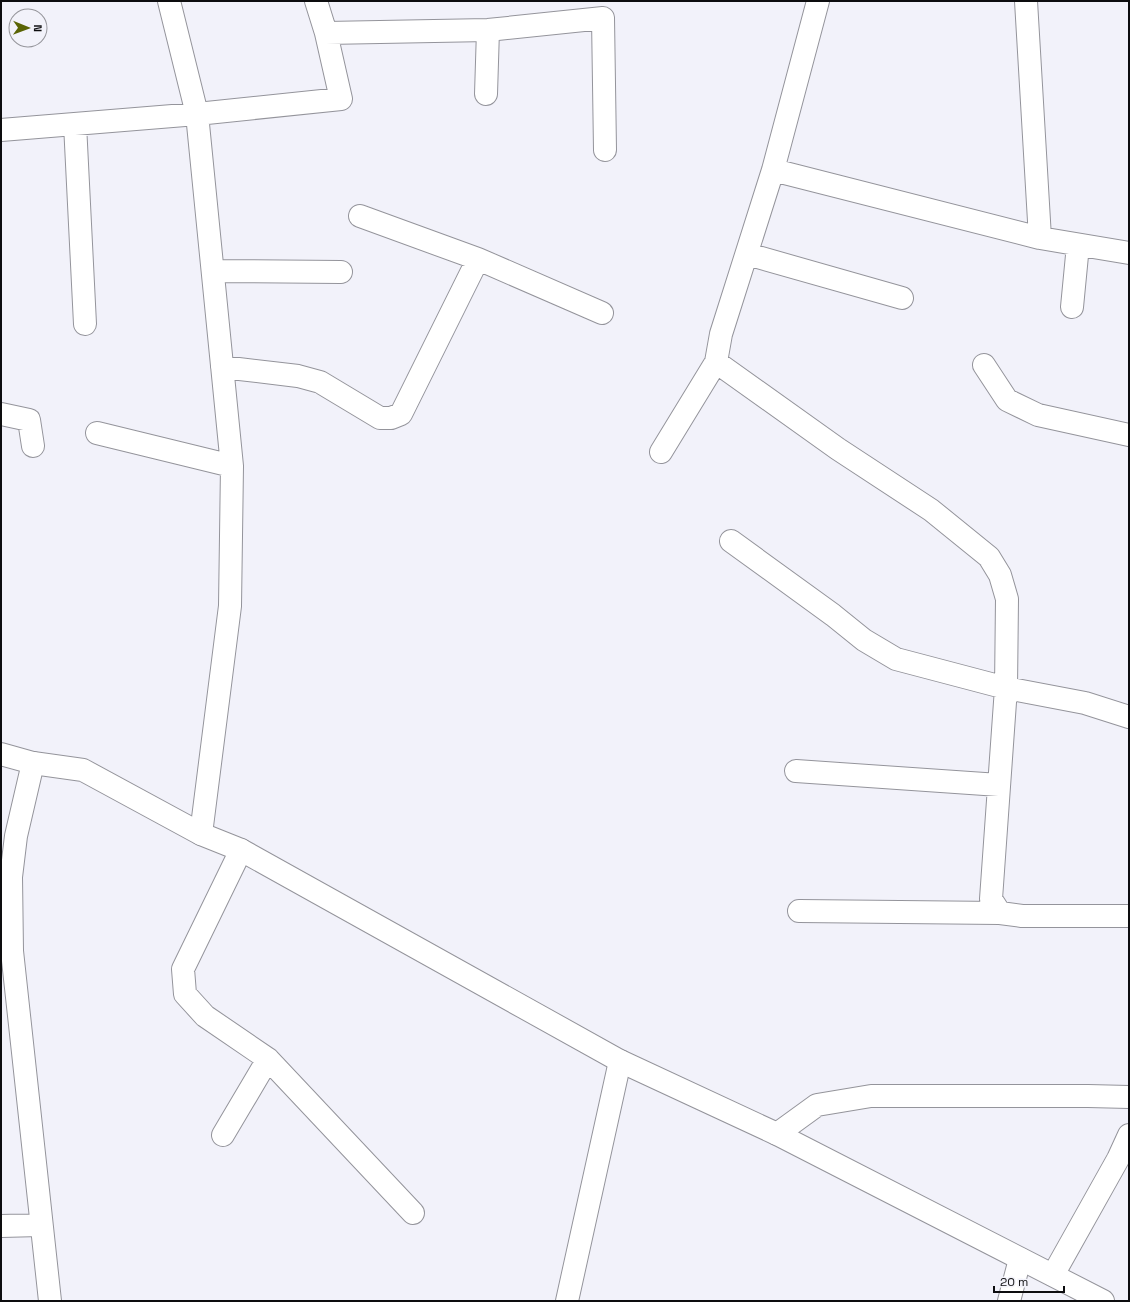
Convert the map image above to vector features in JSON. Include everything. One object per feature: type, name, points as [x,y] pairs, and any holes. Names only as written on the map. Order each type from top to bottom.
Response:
[{"type":"street","points":[[169,1],[198,114],[232,466],[230,606],[201,834]]},
{"type":"street","points":[[1,130],[198,114],[341,99],[326,33],[316,1]]},
{"type":"street","points":[[661,452],[716,362],[721,334],[773,170],[818,1]]},
{"type":"street","points":[[1026,1],[1040,238]]},
{"type":"street","points":[[326,33],[488,30],[603,18],[605,150]]},
{"type":"street","points":[[486,94],[488,30]]},
{"type":"street","points":[[75,124],[85,324]]},
{"type":"street","points":[[773,170],[1040,238],[1129,253]]},
{"type":"street","points":[[360,216],[478,259],[602,313]]},
{"type":"street","points":[[1072,307],[1078,245]]},
{"type":"street","points":[[747,254],[902,298]]},
{"type":"street","points":[[222,366],[298,376],[320,382],[380,418],[392,418],[401,414],[478,259]]},
{"type":"street","points":[[213,271],[341,272]]},
{"type":"street","points":[[716,362],[838,449],[931,510],[989,557],[1000,576],[1007,599],[1006,688],[991,899],[1000,913]]},
{"type":"street","points":[[984,365],[1007,400],[1038,415],[1129,435]]},
{"type":"street","points":[[1,414],[29,420],[33,446]]},
{"type":"street","points":[[97,433],[232,466]]},
{"type":"street","points":[[731,541],[833,614],[864,640],[896,660],[1006,688],[1085,703],[1129,717]]},
{"type":"street","points":[[1,754],[33,763],[83,770],[201,834],[241,850],[620,1061],[777,1134],[1104,1301]]},
{"type":"street","points":[[33,763],[16,836],[11,877],[6,951],[50,1301]]},
{"type":"street","points":[[796,771],[999,785]]},
{"type":"street","points":[[241,850],[183,969],[185,994],[205,1016],[268,1059],[413,1213]]},
{"type":"street","points":[[799,911],[1000,913],[1022,916],[1129,916]]},
{"type":"street","points":[[223,1135],[268,1059]]},
{"type":"street","points":[[573,1300],[620,1061]]},
{"type":"street","points":[[777,1134],[817,1104],[871,1096],[1057,1095],[1129,1097]]},
{"type":"street","points":[[1053,1275],[1118,1159],[1129,1135]]},
{"type":"street","points":[[1,1226],[40,1225]]},
{"type":"street","points":[[1009,1301],[1020,1259]]}]
